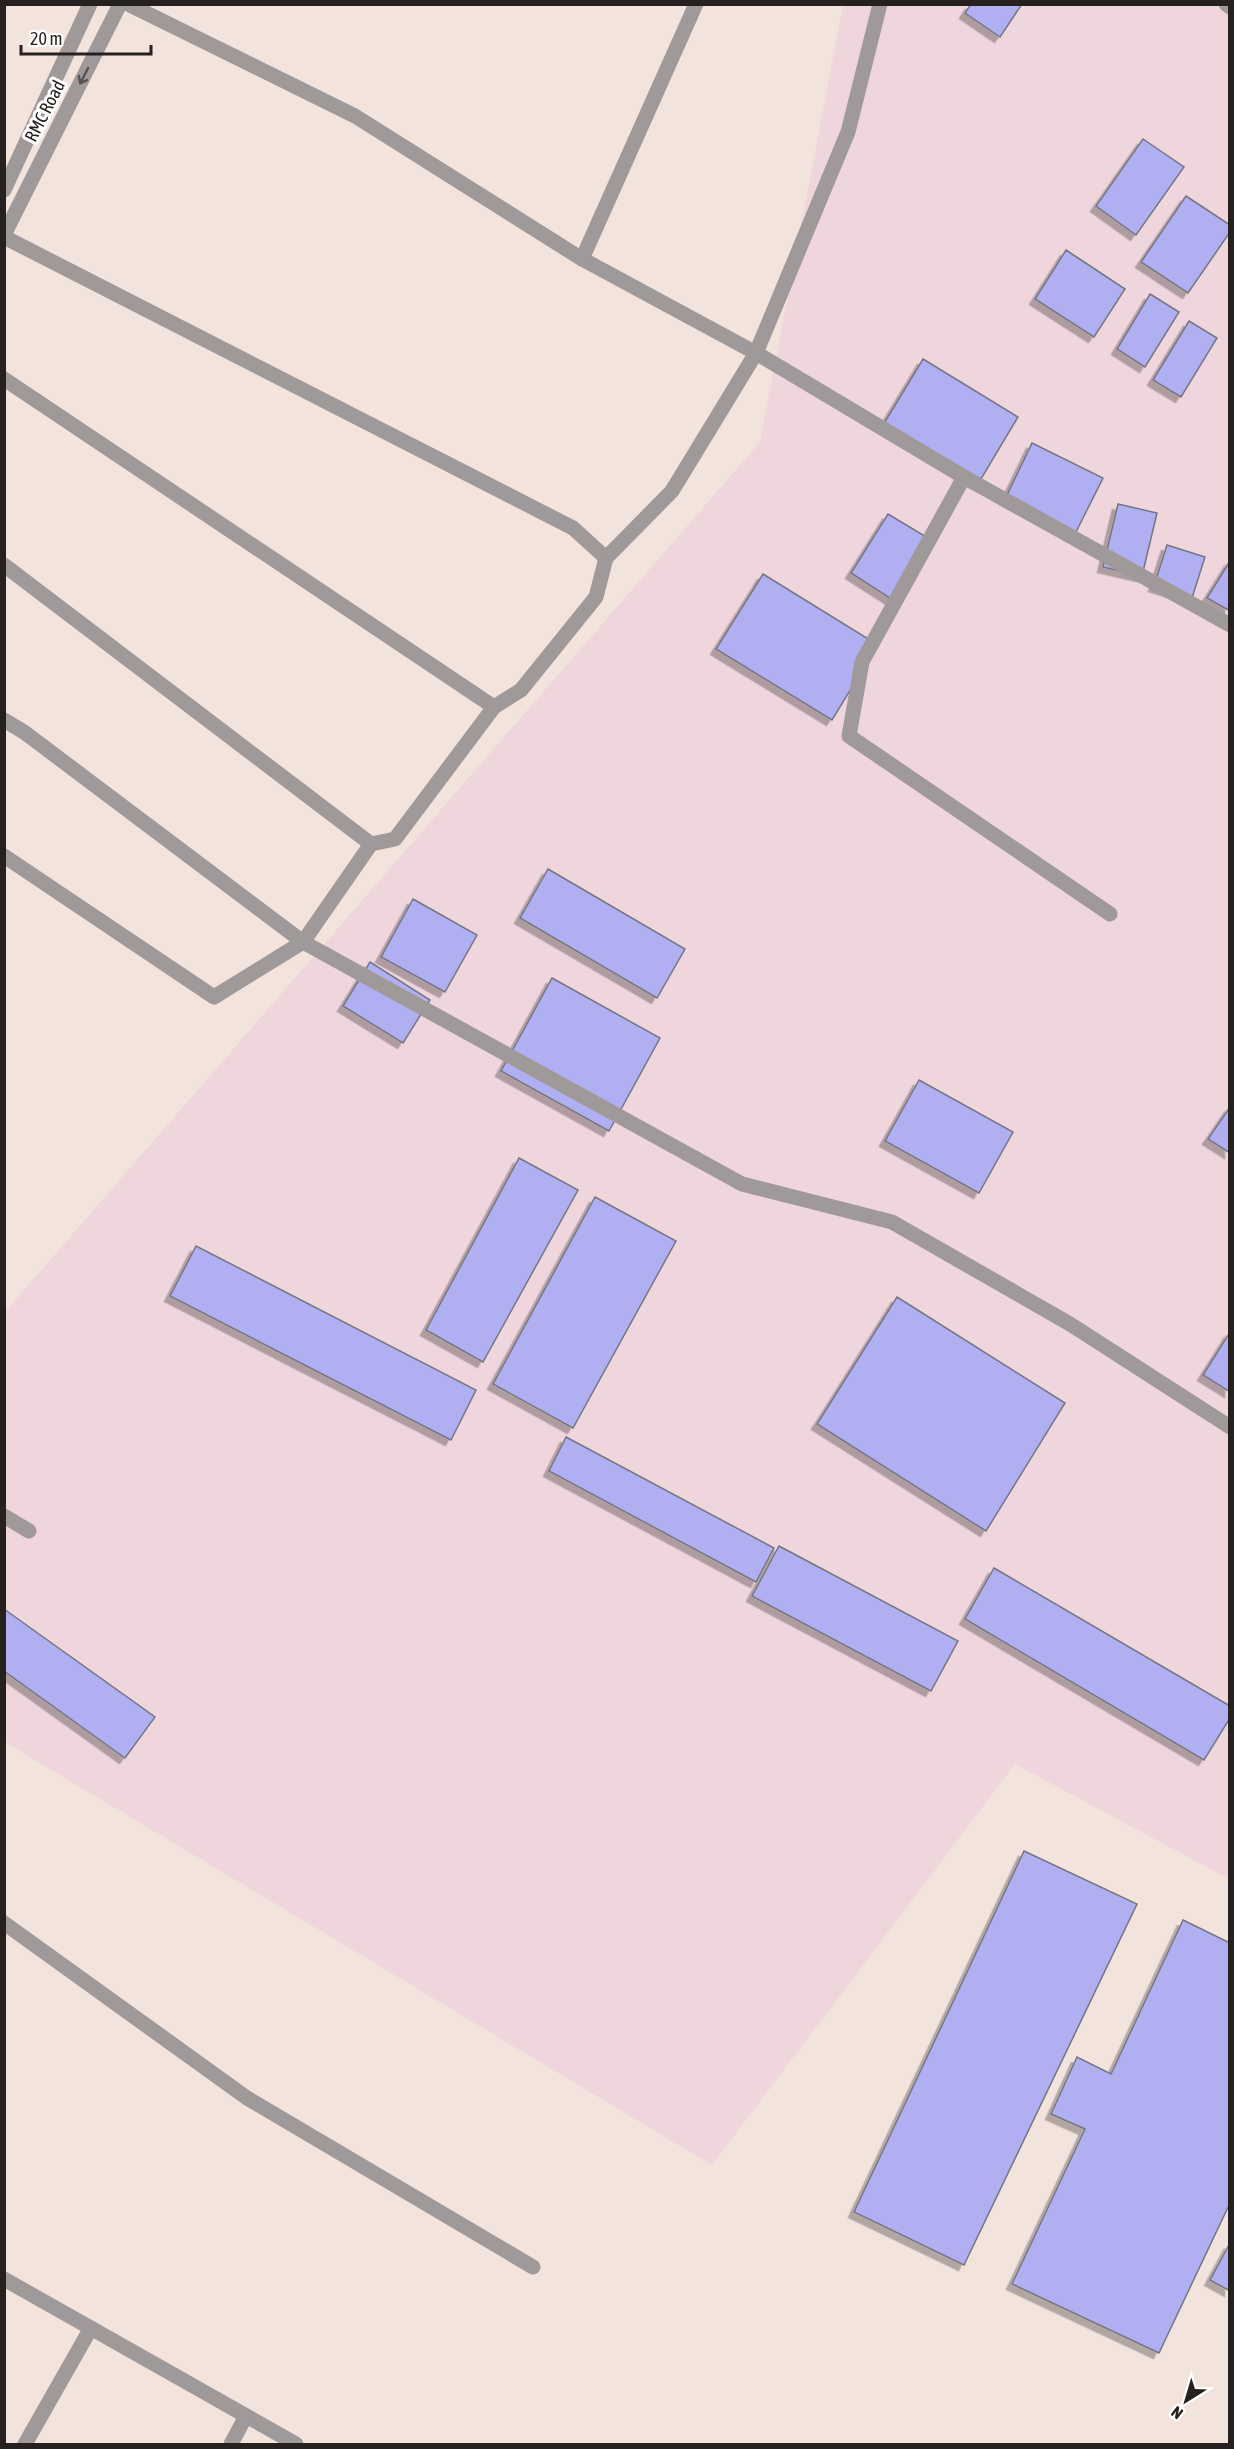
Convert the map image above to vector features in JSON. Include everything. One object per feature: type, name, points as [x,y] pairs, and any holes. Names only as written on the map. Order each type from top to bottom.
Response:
[{"type":"street","name":"RMC Road","points":[[4,190],[90,4]]},
{"type":"street","name":"RMC Road","points":[[4,236],[120,4]]},
{"type":"street","points":[[128,4],[355,116],[582,259],[756,353],[964,477],[1230,625]]},
{"type":"street","points":[[582,259],[696,4]]},
{"type":"street","points":[[4,856],[214,997],[303,942],[372,844],[395,839],[494,707],[521,690],[596,597],[606,558],[672,490],[756,353],[848,132],[879,4]]},
{"type":"street","points":[[4,236],[573,528],[606,558]]},
{"type":"street","points":[[4,379],[494,707]]},
{"type":"street","points":[[964,477],[862,662],[849,736],[1110,914]]},
{"type":"street","points":[[4,565],[372,844]]},
{"type":"street","points":[[4,720],[24,732],[303,942],[742,1184],[892,1222],[1070,1324],[1230,1427]]},
{"type":"street","points":[[4,1516],[29,1531]]},
{"type":"street","points":[[4,1923],[247,2098],[533,2267]]},
{"type":"street","points":[[4,2279],[296,2445]]},
{"type":"street","points":[[26,2445],[91,2328]]},
{"type":"street","points":[[231,2445],[246,2416]]},
{"type":"shaded area","points":[[843,5],[1229,5],[1229,1879],[1015,1764],[712,2165],[5,1742],[5,1312],[760,442]]},
{"type":"building","points":[[971,4],[1022,4],[1000,37],[965,13]]},
{"type":"building","points":[[1143,139],[1184,167],[1136,235],[1096,206]]},
{"type":"building","points":[[1186,196],[1230,225],[1230,232],[1188,293],[1141,262]]},
{"type":"building","points":[[1066,250],[1125,289],[1094,337],[1035,299]]},
{"type":"building","points":[[1150,294],[1179,312],[1145,367],[1117,349]]},
{"type":"building","points":[[1189,321],[1217,338],[1181,397],[1153,380]]},
{"type":"building","points":[[923,359],[1018,417],[978,484],[883,425]]},
{"type":"building","points":[[1032,443],[1103,478],[1075,534],[1005,499]]},
{"type":"building","points":[[1118,504],[1157,513],[1142,576],[1103,567]]},
{"type":"building","points":[[888,514],[933,541],[896,602],[851,573]]},
{"type":"building","points":[[1167,545],[1205,557],[1192,598],[1154,586]]},
{"type":"building","points":[[1230,561],[1230,611],[1207,598]]},
{"type":"building","points":[[763,574],[878,645],[832,720],[716,649]]},
{"type":"building","points":[[548,869],[685,949],[657,998],[520,918]]},
{"type":"building","points":[[413,899],[477,935],[445,992],[381,957]]},
{"type":"building","points":[[370,962],[430,1000],[403,1043],[343,1006]]},
{"type":"building","points":[[552,978],[660,1038],[609,1131],[501,1071]]},
{"type":"building","points":[[919,1080],[1013,1132],[979,1193],[885,1141]]},
{"type":"building","points":[[1230,1107],[1230,1153],[1208,1139]]},
{"type":"building","points":[[519,1158],[578,1190],[483,1362],[426,1330]]},
{"type":"building","points":[[595,1197],[676,1241],[573,1428],[493,1384]]},
{"type":"building","points":[[196,1246],[476,1390],[451,1440],[170,1296]]},
{"type":"building","points":[[897,1297],[1065,1403],[986,1531],[817,1424]]},
{"type":"building","points":[[1230,1332],[1230,1392],[1203,1375]]},
{"type":"building","points":[[566,1437],[774,1548],[756,1582],[549,1471]]},
{"type":"building","points":[[779,1546],[958,1641],[931,1691],[752,1596]]},
{"type":"building","points":[[994,1568],[1230,1706],[1230,1718],[1204,1760],[965,1619]]},
{"type":"building","points":[[4,1609],[155,1717],[125,1758],[4,1671]]},
{"type":"building","points":[[1024,1851],[1137,1904],[964,2265],[854,2212]]},
{"type":"building","points":[[1183,1920],[1230,1943],[1230,2203],[1159,2353],[1012,2284],[1085,2129],[1051,2114],[1077,2057],[1111,2074]]},
{"type":"building","points":[[1230,2243],[1230,2291],[1210,2280]]}]
